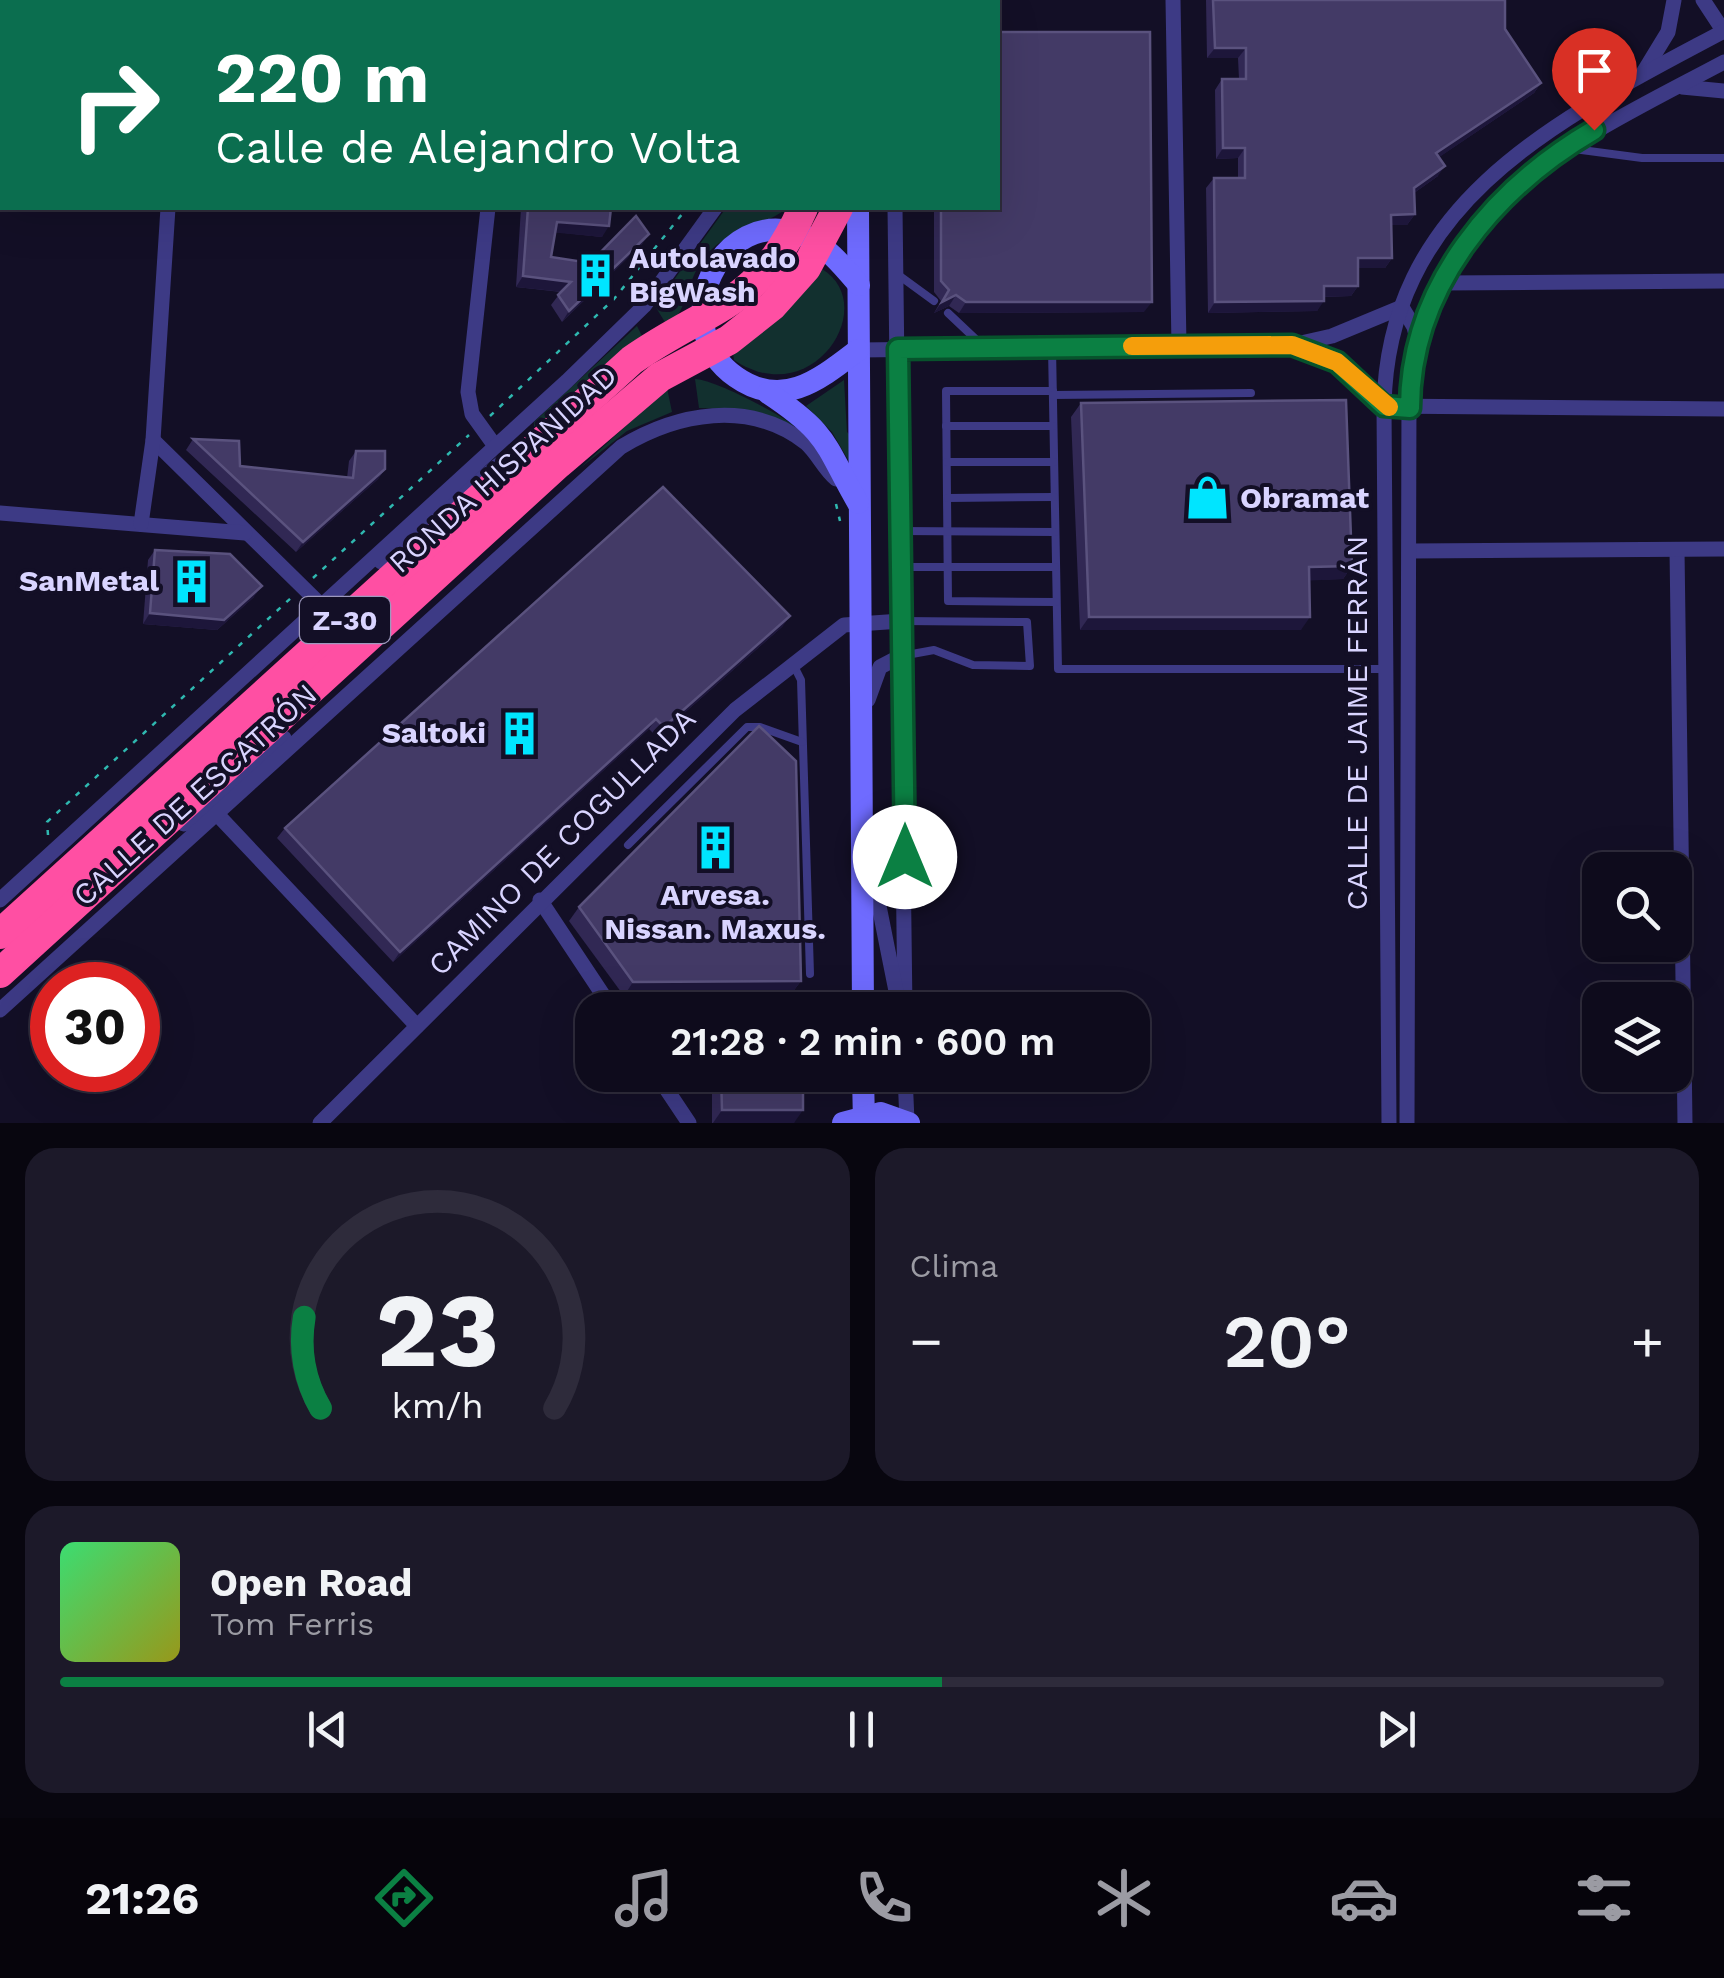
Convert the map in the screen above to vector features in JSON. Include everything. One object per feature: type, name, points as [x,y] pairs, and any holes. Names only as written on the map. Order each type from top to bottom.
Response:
[{"type":"highway","name":"RONDA HISPANIDAD","points":[[0,934],[72,851],[632,360],[706,336],[772,306],[805,228],[835,210]]},
{"type":"highway","name":"RONDA HISPANIDAD","points":[[0,973],[706,336]]},
{"type":"main road","points":[[846,495],[863,436],[858,350],[858,210]]},
{"type":"main road","points":[[859,285],[805,228],[753,237],[730,250],[706,282],[706,336],[738,379],[768,392],[804,416],[826,440],[846,495],[860,621],[862,992]]},
{"type":"main road","points":[[768,392],[810,385],[858,350]]},
{"type":"main road","points":[[861,1092],[857,1120],[892,1115],[908,1122]]},
{"type":"street","points":[[1173,0],[1179,346]]},
{"type":"street","name":"CALLE DE JAIME FERRÁN","points":[[1641,76],[1668,32],[1674,0]]},
{"type":"street","points":[[1703,0],[1724,31]]},
{"type":"street","name":"CALLE DE JAIME FERRÁN","points":[[1389,1123],[1382,670],[1384,406],[1390,347],[1402,307],[1451,214],[1491,172],[1554,125],[1724,31]]},
{"type":"street","name":"CALLE DE JAIME FERRÁN","points":[[1407,1123],[1410,408],[1419,346],[1441,283],[1466,240],[1498,203],[1564,148],[1724,62]]},
{"type":"street","points":[[1678,86],[1724,91]]},
{"type":"street","points":[[141,524],[153,440],[168,210]]},
{"type":"street","points":[[488,210],[468,392],[479,426],[495,446]]},
{"type":"street","name":"CALLE DE ESCATRÓN","points":[[72,851],[250,671],[644,306],[714,210]]},
{"type":"street","points":[[895,210],[903,992]]},
{"type":"street","points":[[1441,283],[1724,282]]},
{"type":"street","points":[[858,350],[1292,345],[1332,336],[1402,307],[1414,326],[1419,346]]},
{"type":"street","points":[[896,322],[917,347]]},
{"type":"street","points":[[1292,345],[1337,362],[1384,406],[1724,409]]},
{"type":"street","name":"CALLE DE ESCATRÓN","points":[[0,1010],[621,447],[665,423],[730,415],[782,429],[811,448],[846,495]]},
{"type":"street","name":"RONDA HISPANIDAD","points":[[350,581],[402,548],[486,473],[559,424]]},
{"type":"street","points":[[153,440],[321,605]]},
{"type":"street","name":"CALLE DE ESCATRÓN","points":[[516,539],[583,446]]},
{"type":"street","points":[[0,513],[246,534]]},
{"type":"street","points":[[1677,550],[1684,1123]]},
{"type":"street","name":"CALLE DE JAIME FERRÁN","points":[[1410,551],[1724,550]]},
{"type":"street","points":[[860,621],[900,621]]},
{"type":"street","name":"CAMINO DE COGULLADA","points":[[320,1123],[735,710],[844,624],[860,621]]},
{"type":"street","points":[[861,728],[880,667],[901,656]]},
{"type":"street","name":"CALLE DE ESCATRÓN","points":[[0,900],[116,816],[197,740],[250,671]]},
{"type":"street","name":"RONDA HISPANIDAD","points":[[128,856],[182,825],[288,734],[328,711]]},
{"type":"street","points":[[215,812],[417,1026]]},
{"type":"street","points":[[862,876],[878,906],[899,992]]},
{"type":"street","points":[[540,900],[602,992]]},
{"type":"street","points":[[668,1092],[689,1123]]},
{"type":"street","points":[[905,1092],[908,1122]]},
{"type":"lane","points":[[1564,148],[1642,158],[1724,158]]},
{"type":"lane","points":[[896,273],[934,301]]},
{"type":"lane","points":[[948,313],[984,346]]},
{"type":"lane","points":[[1052,347],[1058,669],[1382,670]]},
{"type":"lane","points":[[1056,602],[948,601],[946,392],[1252,393]]},
{"type":"lane","points":[[946,426],[1053,426]]},
{"type":"lane","points":[[947,462],[1054,462]]},
{"type":"lane","points":[[948,498],[1054,496]]},
{"type":"lane","points":[[900,531],[1055,532]]},
{"type":"lane","points":[[900,567],[1055,567]]},
{"type":"lane","points":[[900,621],[1027,622],[1030,666],[974,665],[934,650],[901,656]]},
{"type":"lane","points":[[793,664],[800,680],[810,974]]},
{"type":"lane","points":[[628,845],[747,727],[760,726],[802,742]]},
{"type":"path","points":[[72,851],[46,832],[47,822],[614,299],[685,210]]},
{"type":"path","points":[[842,532],[846,495]]},
{"type":"green space","points":[[725,210],[784,210],[713,248],[698,267],[680,311],[668,327],[655,306]]},
{"type":"green space","points":[[822,269],[838,285],[844,306],[841,328],[830,348],[812,364],[789,373],[763,373],[734,360],[733,353]]},
{"type":"green space","points":[[637,326],[644,340],[534,427],[534,422]]},
{"type":"green space","points":[[695,379],[731,391],[795,426],[747,410],[699,408]]},
{"type":"green space","points":[[844,380],[847,432],[855,440],[850,463],[832,432],[806,406]]},
{"type":"green space","points":[[667,388],[672,412],[627,431],[579,469]]},
{"type":"building","points":[[1213,0],[1505,0],[1505,29],[1541,83],[1436,153],[1445,166],[1414,188],[1415,214],[1391,215],[1392,258],[1358,258],[1358,286],[1324,286],[1324,301],[1215,302],[1214,178],[1245,178],[1245,148],[1223,148],[1222,79],[1246,79],[1246,48],[1215,48]]},
{"type":"building","points":[[1000,32],[1150,32],[1152,302],[966,302],[956,295],[942,302],[949,290],[941,281],[941,210],[1000,210]]},
{"type":"building","points":[[528,210],[611,210],[609,226],[557,222],[551,257],[590,263],[636,216],[649,234],[569,311],[558,295],[571,282],[523,276]]},
{"type":"building","name":"Obramat","points":[[1346,400],[1352,566],[1309,567],[1310,617],[1089,617],[1081,403]]},
{"type":"building","points":[[193,439],[239,441],[240,466],[353,478],[356,451],[385,451],[385,469],[303,542]]},
{"type":"building","name":"Saltoki","points":[[663,487],[790,616],[664,727],[656,719],[400,952],[285,828]]},
{"type":"building","name":"SanMetal","points":[[155,550],[230,554],[262,586],[224,620],[150,613]]},
{"type":"building","name":"Arvesa. Nissan. Maxus.","points":[[759,726],[796,761],[801,981],[633,982],[579,907]]},
{"type":"building","points":[[721,1092],[803,1092],[803,1110],[722,1110]]},
{"type":"slow traffic","points":[[1132,346],[1292,345],[1337,362],[1374,399],[1389,407]]},
{"type":"place","name":"Autolavado BigWash","points":[[596,275]]},
{"type":"place","name":"Obramat","points":[[1207,498]]},
{"type":"place","name":"SanMetal","points":[[192,581]]},
{"type":"place","name":"Saltoki","points":[[519,733]]},
{"type":"place","name":"Arvesa. Nissan. Maxus.","points":[[715,848]]},
{"type":"route","points":[[905,857],[898,349],[1292,345],[1337,362],[1384,406],[1410,408],[1419,346],[1441,283],[1466,240],[1526,175],[1594,130]]}]
